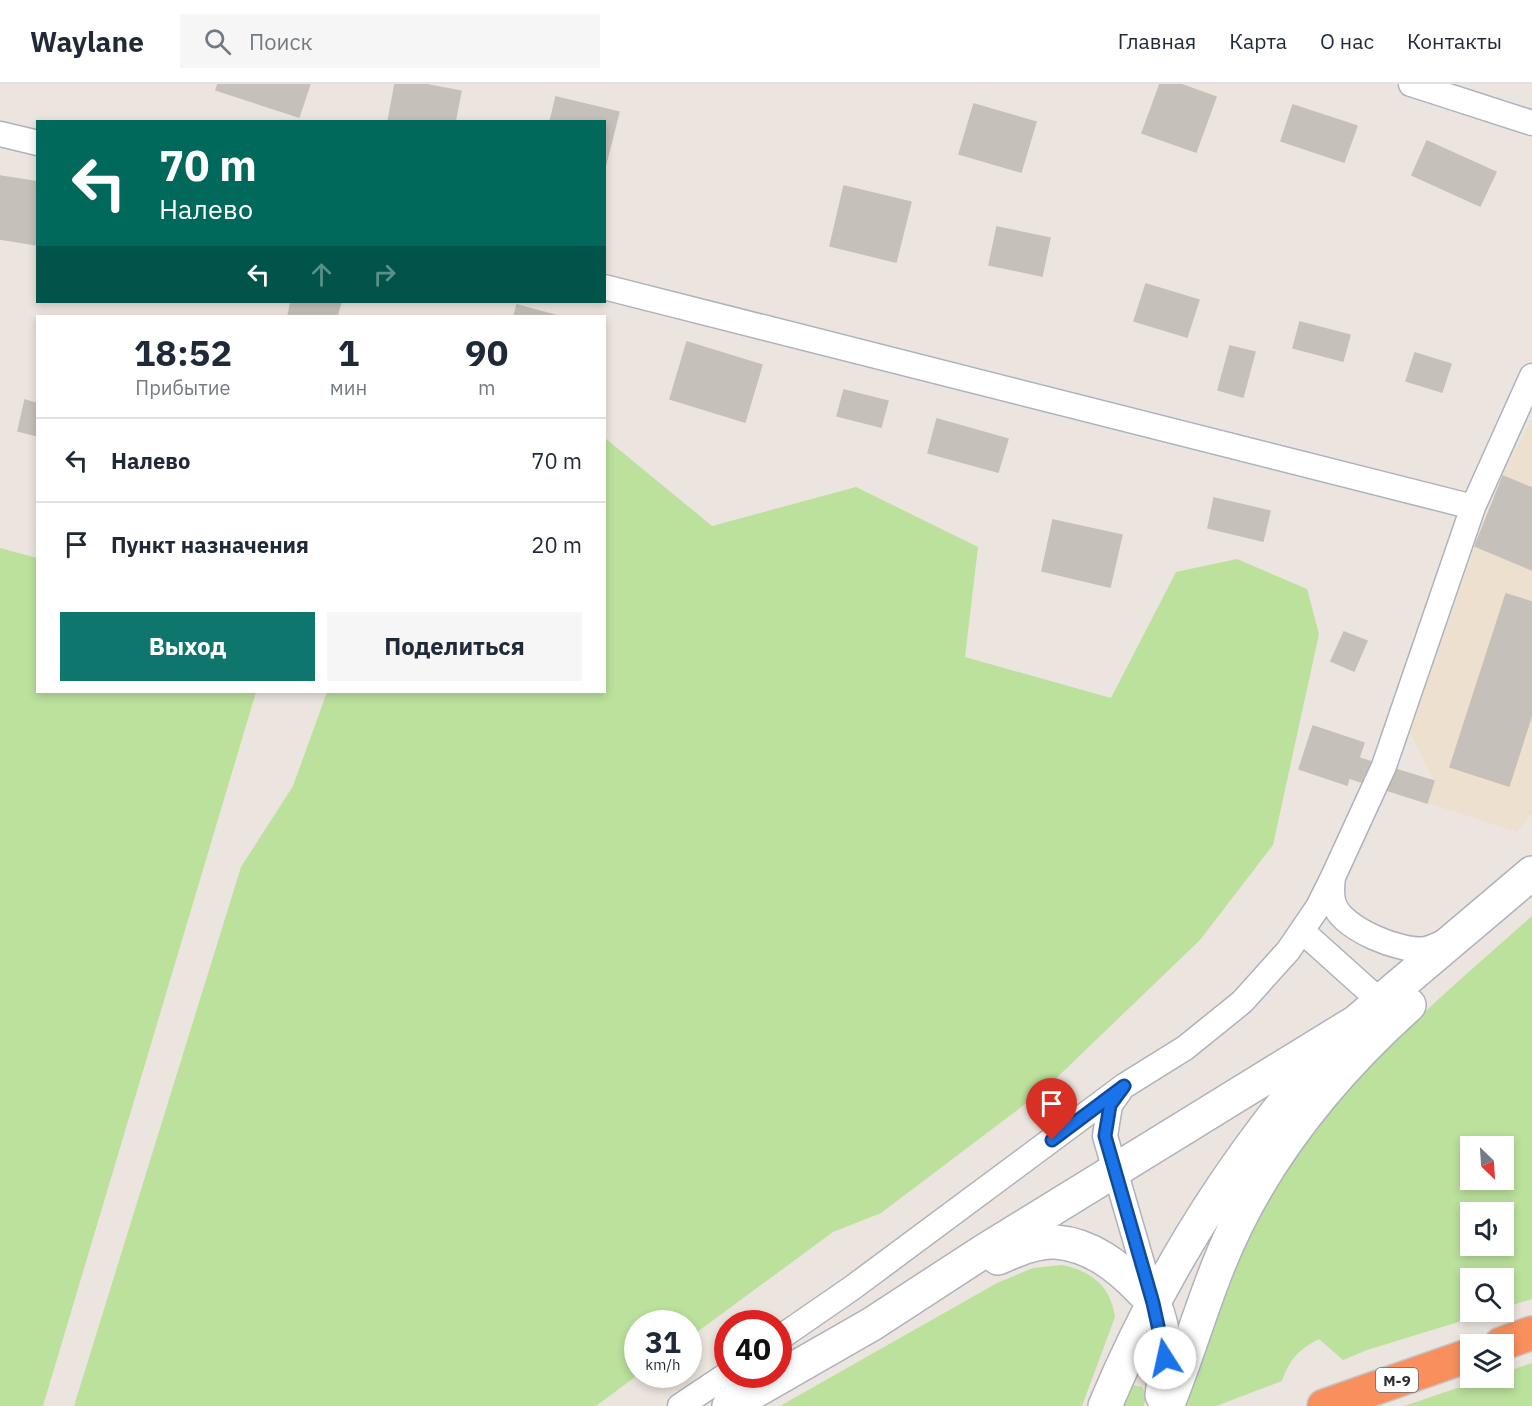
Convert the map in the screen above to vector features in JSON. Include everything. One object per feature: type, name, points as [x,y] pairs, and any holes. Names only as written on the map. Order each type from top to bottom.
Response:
[{"type":"highway","points":[[1514,1339],[1532,1333]]},
{"type":"highway","name":"М-9","points":[[1324,1406],[1460,1358]]},
{"type":"street","points":[[1411,84],[1532,123]]},
{"type":"street","points":[[0,134],[36,143]]},
{"type":"street","points":[[606,288],[1473,507]]},
{"type":"street","points":[[792,1329],[852,1288],[1124,1086],[1185,1048],[1242,1002],[1288,951],[1333,877],[1384,766],[1473,507],[1532,376]]},
{"type":"street","points":[[872,1324],[1356,1022],[1532,873]]},
{"type":"street","points":[[1333,877],[1333,903],[1339,915],[1350,926],[1410,949],[1425,949],[1437,945],[1475,923]]},
{"type":"street","points":[[1167,1406],[1219,1263],[1245,1210],[1277,1154],[1353,1058],[1532,895]]},
{"type":"street","points":[[1302,931],[1381,1002]]},
{"type":"street","points":[[1105,1406],[1153,1303],[1256,1138],[1294,1089],[1356,1022]]},
{"type":"street","points":[[1124,1086],[1110,1105],[1105,1136],[1153,1303],[1165,1358],[1160,1406]]},
{"type":"street","points":[[729,1406],[872,1324],[988,1262],[1026,1246],[1054,1242],[1082,1247],[1105,1258],[1153,1303]]},
{"type":"street","points":[[680,1406],[714,1383]]},
{"type":"shaded area","points":[[1532,418],[1532,812],[1517,832],[1427,803],[1434,781],[1410,733],[1475,546],[1503,476]]},
{"type":"green space","points":[[606,439],[712,526],[856,487],[978,547],[965,657],[1111,698],[1176,572],[1237,559],[1307,589],[1319,634],[1273,845],[1200,940],[1045,1089],[881,1213],[833,1232],[727,1310],[714,1310],[714,1320],[702,1328],[702,1310],[624,1310],[624,1385],[596,1406],[74,1406],[241,867],[293,786],[327,693],[606,693]]},
{"type":"green space","points":[[0,548],[36,558],[36,693],[256,693],[43,1406],[0,1406]]},
{"type":"green space","points":[[1532,916],[1532,1299],[1514,1305],[1514,1268],[1460,1268],[1460,1321],[1367,1350],[1343,1360],[1319,1339],[1305,1347],[1296,1356],[1282,1381],[1216,1406],[1184,1406],[1230,1281],[1273,1190],[1316,1127],[1344,1094],[1373,1062],[1435,1002]]},
{"type":"green space","points":[[1062,1265],[1082,1271],[1098,1282],[1109,1297],[1115,1317],[1082,1406],[780,1406],[997,1283],[1033,1268]]},
{"type":"green space","points":[[1532,1363],[1532,1406],[1404,1406],[1460,1387],[1514,1388],[1514,1369]]},
{"type":"green space","points":[[1134,1385],[1142,1387],[1146,1394],[1144,1406],[1119,1406],[1128,1389]]},
{"type":"building","points":[[218,84],[310,84],[299,117],[216,90]]},
{"type":"building","points":[[395,84],[423,84],[461,91],[455,120],[388,120]]},
{"type":"building","points":[[1160,84],[1180,84],[1216,97],[1196,152],[1142,133]]},
{"type":"building","points":[[556,97],[619,112],[606,163],[606,120],[550,120]]},
{"type":"building","points":[[974,104],[1036,122],[1021,172],[959,154]]},
{"type":"building","points":[[1293,105],[1357,126],[1344,162],[1281,141]]},
{"type":"building","points":[[1427,141],[1496,172],[1480,206],[1412,175]]},
{"type":"building","points":[[0,176],[36,182],[36,245],[0,239]]},
{"type":"building","points":[[844,186],[911,202],[896,262],[830,246]]},
{"type":"building","points":[[997,227],[1050,238],[1042,276],[989,265]]},
{"type":"building","points":[[1146,284],[1199,300],[1187,337],[1134,321]]},
{"type":"building","points":[[291,303],[341,303],[337,315],[288,315]]},
{"type":"building","points":[[517,305],[554,315],[514,315]]},
{"type":"building","points":[[1300,322],[1350,335],[1343,361],[1293,348]]},
{"type":"building","points":[[687,342],[762,365],[745,422],[670,399]]},
{"type":"building","points":[[1230,346],[1255,352],[1243,397],[1218,390]]},
{"type":"building","points":[[1415,353],[1451,364],[1442,392],[1406,381]]},
{"type":"building","points":[[844,390],[888,401],[881,427],[837,416]]},
{"type":"building","points":[[25,400],[36,403],[36,436],[18,431]]},
{"type":"building","points":[[937,419],[1008,439],[998,472],[928,453]]},
{"type":"building","points":[[1503,476],[1532,488],[1532,570],[1475,546]]},
{"type":"building","points":[[1214,498],[1270,511],[1263,541],[1208,528]]},
{"type":"building","points":[[1053,520],[1122,535],[1110,587],[1042,571]]},
{"type":"building","points":[[1506,594],[1532,602],[1532,714],[1509,786],[1450,767]]},
{"type":"building","points":[[1344,632],[1367,641],[1354,671],[1331,661]]},
{"type":"building","points":[[1313,726],[1364,743],[1359,758],[1434,781],[1427,803],[1349,778],[1347,785],[1299,769]]},
{"type":"route","points":[[1052,1140],[1124,1086],[1110,1105],[1105,1136],[1107,1150],[1153,1303],[1165,1358]]}]
